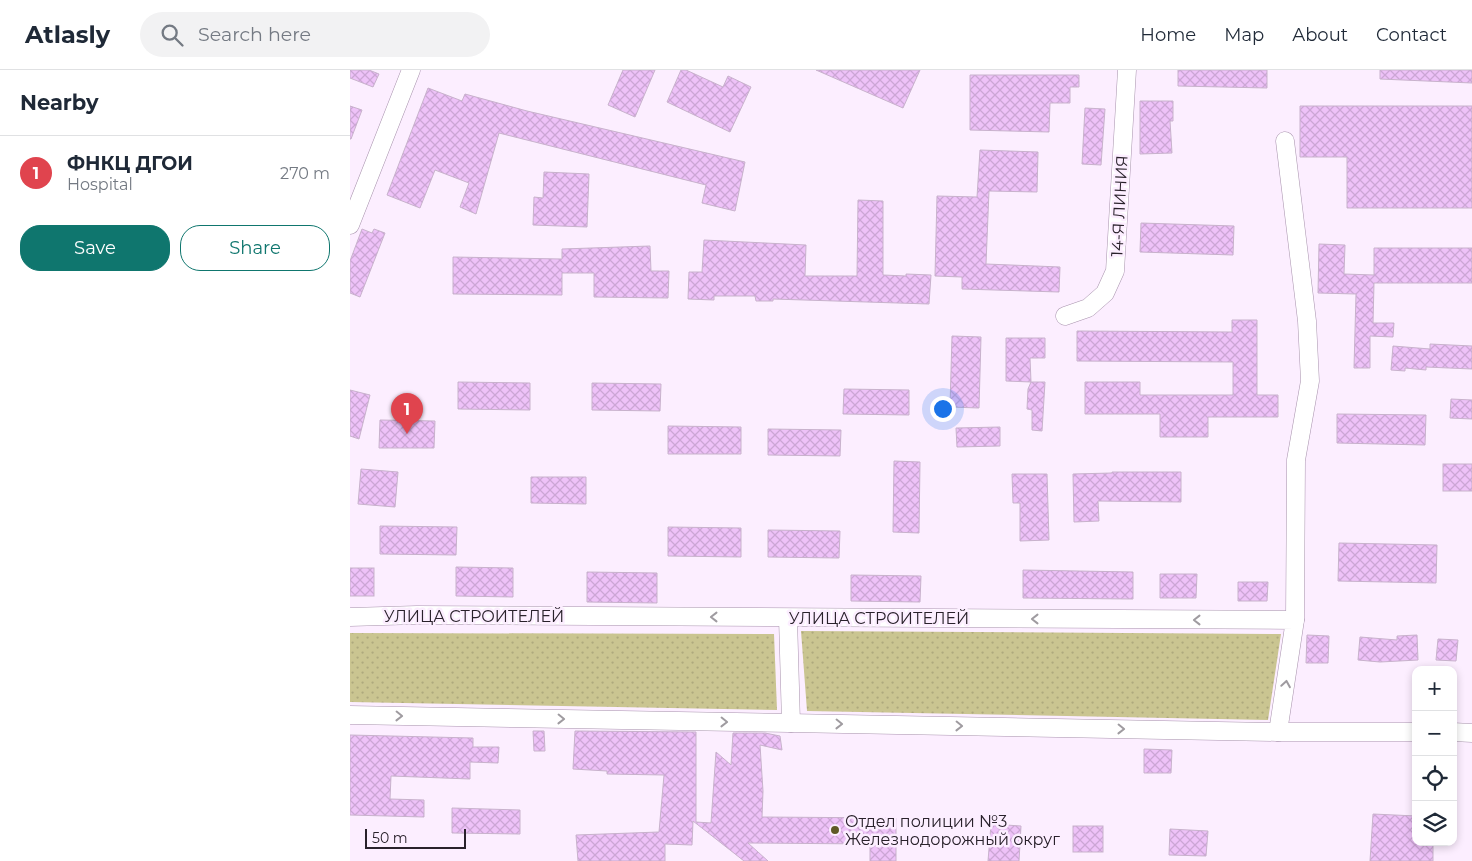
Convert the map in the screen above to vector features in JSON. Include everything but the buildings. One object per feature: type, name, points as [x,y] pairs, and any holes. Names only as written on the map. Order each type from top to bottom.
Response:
[{"type":"street","points":[[350,225],[411,70]]},
{"type":"street","name":"14-Я ЛИНИЯ","points":[[1066,316],[1088,308],[1105,293],[1115,270],[1127,70]]},
{"type":"street","points":[[1278,732],[1296,620],[1296,460],[1310,381],[1306,312],[1285,141]]},
{"type":"street","name":"УЛИЦА СТРОИТЕЛЕЙ","points":[[350,617],[427,615],[1296,620]]},
{"type":"street","points":[[788,618],[791,723]]},
{"type":"street","points":[[350,715],[1278,732],[1412,732]]},
{"type":"street","points":[[1457,732],[1472,732]]},
{"type":"shaded area","points":[[801,631],[1281,634],[1268,720],[807,711]]},
{"type":"shaded area","points":[[350,633],[774,634],[777,710],[350,702]]},
{"type":"place","name":"ФНКЦ ДГОИ","points":[[407,434]]},
{"type":"place","name":"Отдел полиции №3 Железнодорожный округ","points":[[835,830]]}]
